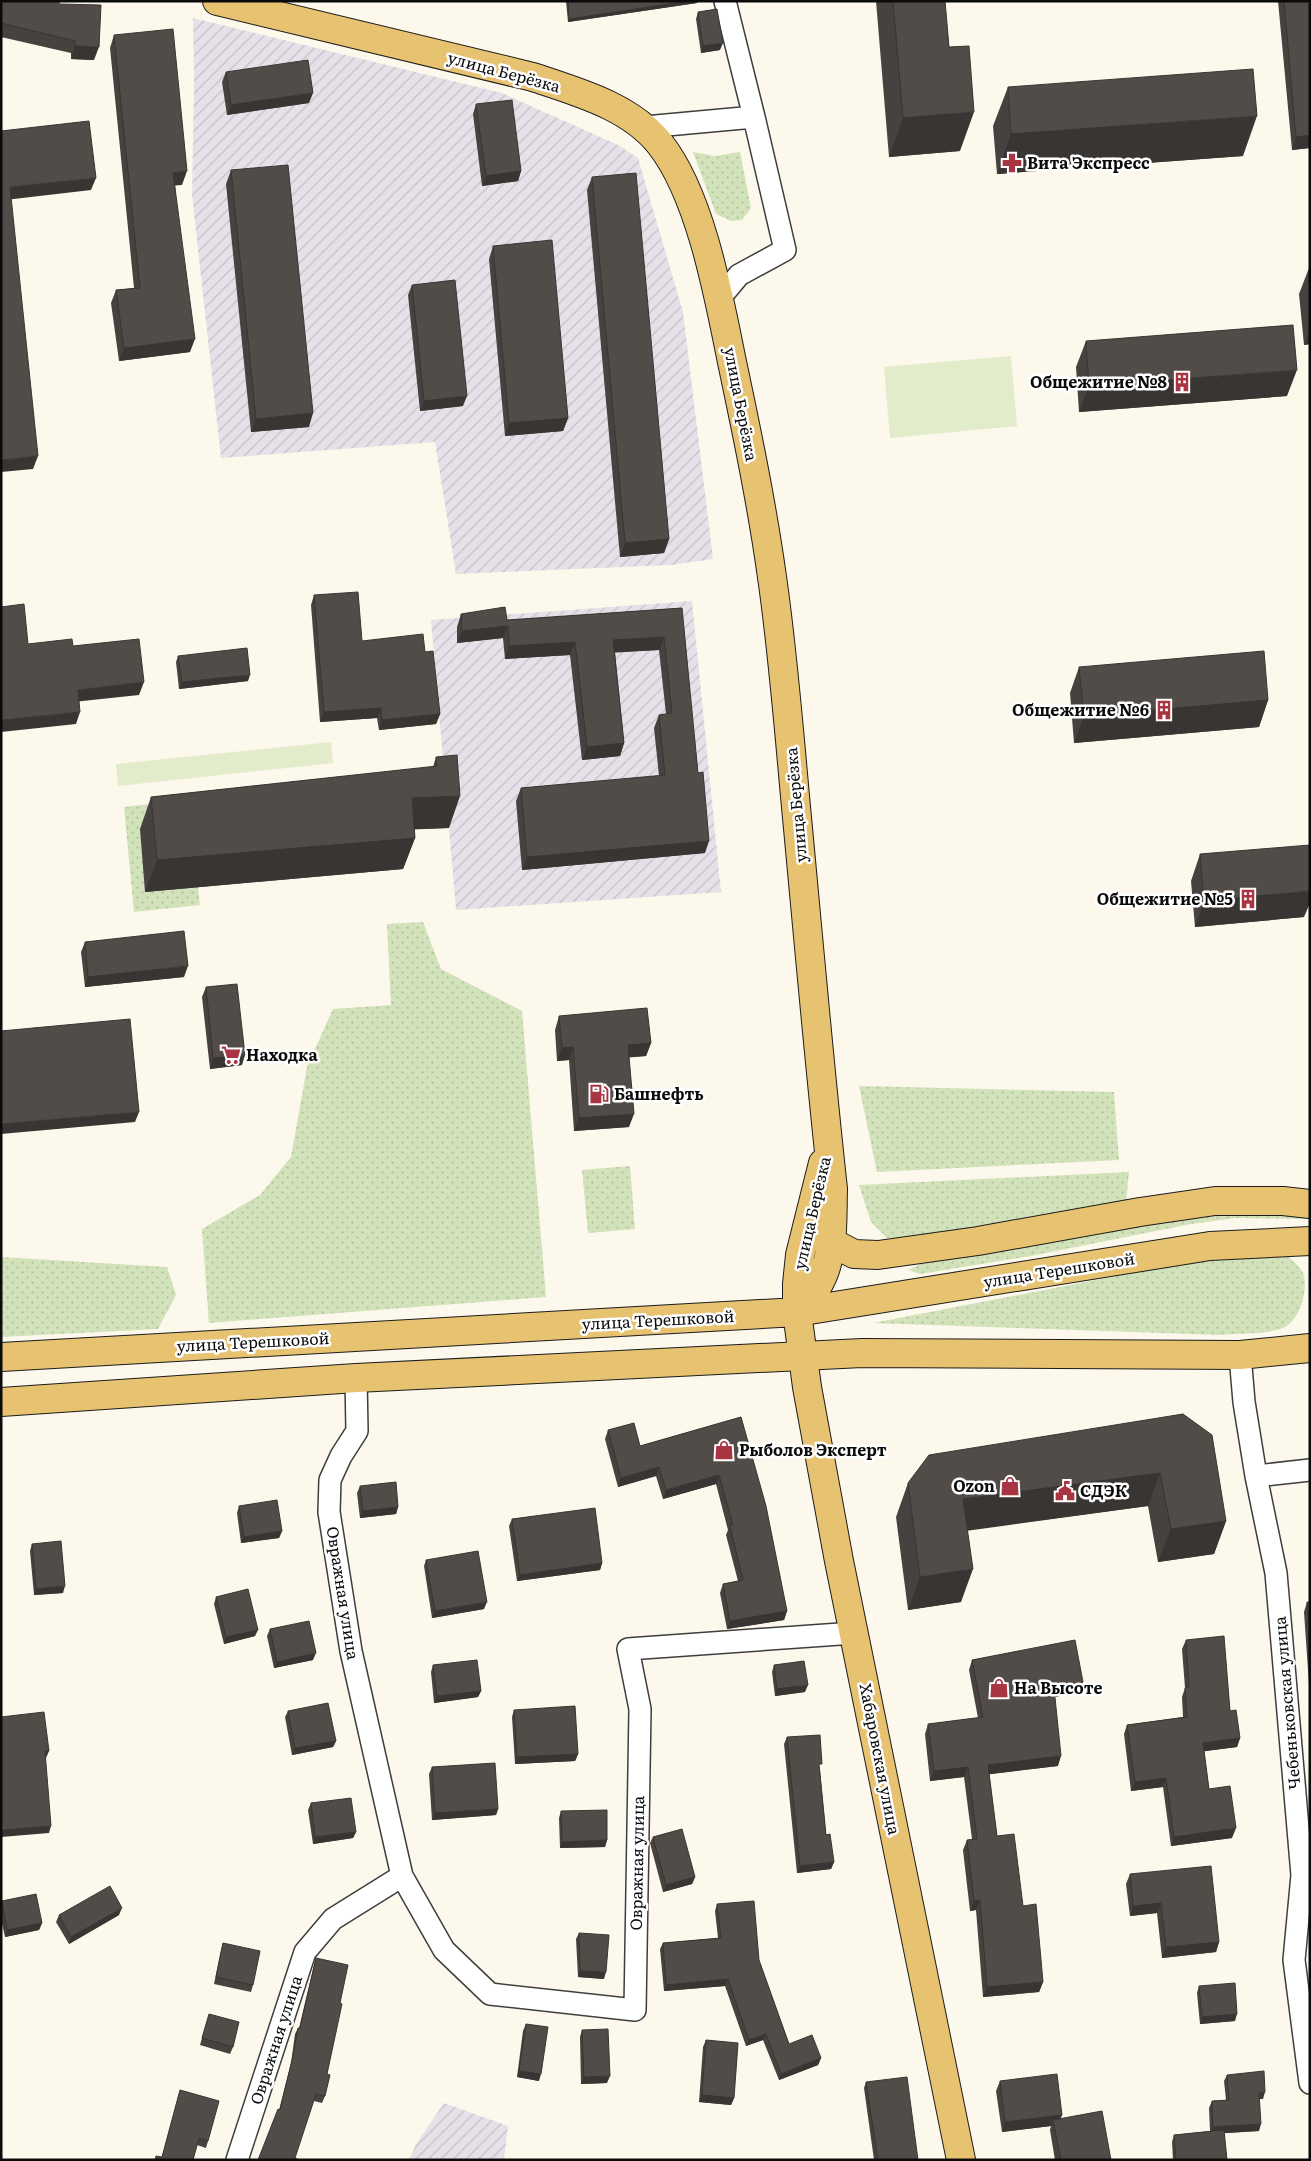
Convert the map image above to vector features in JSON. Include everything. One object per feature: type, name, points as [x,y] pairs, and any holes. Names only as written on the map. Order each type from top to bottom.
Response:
[{"type":"main road","name":"улица Берёзка","points":[[217,1],[533,76],[580,93],[623,113],[644,127],[659,143],[674,164],[687,192],[719,299],[750,444],[779,630],[832,1188],[831,1242],[828,1265],[817,1288],[797,1312]]},
{"type":"main road","name":"улица Берёзка","points":[[803,1357],[797,1312],[800,1255],[828,1144]]},
{"type":"main road","points":[[831,1242],[854,1254],[878,1255],[978,1241],[1215,1201],[1310,1204]]},
{"type":"main road","name":"улица Терешковой","points":[[1,1357],[797,1312],[1210,1246],[1305,1246]]},
{"type":"main road","points":[[1,1402],[356,1378],[892,1353],[1240,1355],[1306,1344]]},
{"type":"main road","name":"Хабаровская улица","points":[[803,1357],[810,1406],[854,1633],[961,2160]]},
{"type":"street","points":[[719,299],[740,275],[785,250],[725,1]]},
{"type":"street","points":[[644,127],[754,117]]},
{"type":"street","name":"Чебеньковская улица","points":[[1240,1355],[1244,1402],[1256,1476],[1277,1583],[1302,1875],[1294,1960],[1310,2083]]},
{"type":"street","name":"Овражная улица","points":[[356,1378],[357,1431],[341,1456],[330,1480],[330,1512],[351,1651],[402,1876],[444,1950],[490,1994],[634,2010],[640,1709],[628,1649],[854,1633]]},
{"type":"street","points":[[1256,1476],[1310,1470]]},
{"type":"street","name":"Овражная улица","points":[[237,2160],[305,1952],[333,1919],[402,1876]]},
{"type":"shaded area","points":[[193,18],[502,93],[618,145],[638,158],[683,312],[713,559],[671,565],[456,574],[435,442],[221,458],[192,195]]},
{"type":"shaded area","points":[[692,601],[721,892],[456,910],[431,620]]},
{"type":"shaded area","points":[[444,2103],[508,2126],[504,2160],[409,2160],[416,2144]]},
{"type":"green space","points":[[693,152],[715,156],[740,152],[751,208],[742,220],[731,221],[716,214]]},
{"type":"green space","points":[[1011,356],[1017,426],[890,438],[884,367]]},
{"type":"green space","points":[[331,742],[333,763],[118,786],[116,764]]},
{"type":"green space","points":[[160,803],[198,888],[200,905],[134,912],[124,807]]},
{"type":"green space","points":[[423,922],[441,969],[522,1011],[546,1297],[209,1323],[202,1229],[260,1195],[291,1157],[307,1067],[333,1009],[391,1005],[387,924]]},
{"type":"green space","points":[[859,1086],[1114,1092],[1119,1160],[877,1172]]},
{"type":"green space","points":[[630,1166],[635,1229],[588,1233],[582,1170]]},
{"type":"green space","points":[[1129,1172],[1126,1201],[921,1240],[887,1238],[871,1222],[859,1185]]},
{"type":"green space","points":[[1185,1211],[1310,1215],[1310,1219],[1236,1218],[1191,1224],[1031,1256],[920,1274],[908,1270],[920,1264]]},
{"type":"green space","points":[[1287,1255],[1303,1273],[1305,1280],[1304,1296],[1298,1312],[1289,1324],[1283,1328],[1268,1332],[1221,1335],[873,1323],[1215,1257]]},
{"type":"green space","points":[[1,1257],[167,1267],[176,1295],[158,1329],[1,1337]]},
{"type":"building","points":[[1,1],[59,1],[59,4],[101,5],[99,47],[75,46],[75,41],[1,23]]},
{"type":"building","points":[[568,1],[688,1],[569,19]]},
{"type":"building","points":[[893,1],[945,1],[949,47],[969,46],[974,112],[903,118]]},
{"type":"building","points":[[1284,1],[1310,1],[1310,135],[1296,137]]},
{"type":"building","points":[[717,9],[723,43],[703,46],[698,12]]},
{"type":"building","points":[[173,29],[187,171],[173,173],[195,339],[124,348],[116,290],[140,288],[114,35]]},
{"type":"building","points":[[308,60],[313,93],[231,105],[226,72]]},
{"type":"building","points":[[1253,69],[1257,116],[1011,134],[1008,87]]},
{"type":"building","points":[[512,100],[521,171],[486,176],[476,104]]},
{"type":"building","points":[[89,121],[96,178],[10,187],[38,456],[1,460],[1,131]]},
{"type":"building","points":[[288,165],[313,413],[256,419],[231,170]]},
{"type":"building","points":[[636,173],[669,539],[625,543],[592,177]]},
{"type":"building","points":[[552,240],[568,418],[509,423],[493,246]]},
{"type":"building","points":[[455,280],[467,396],[424,401],[412,285]]},
{"type":"building","points":[[1293,325],[1297,370],[1089,386],[1086,341]]},
{"type":"building","points":[[358,592],[362,641],[423,634],[425,652],[433,651],[440,714],[382,720],[381,708],[324,712],[314,595]]},
{"type":"building","points":[[24,604],[28,644],[72,639],[73,646],[139,639],[144,682],[78,690],[80,712],[1,720],[1,607]]},
{"type":"building","points":[[505,607],[507,620],[682,608],[698,773],[703,772],[709,841],[527,857],[521,788],[665,775],[659,715],[672,713],[664,637],[613,640],[624,743],[587,747],[575,642],[509,646],[508,626],[462,631],[461,614]]},
{"type":"building","points":[[247,648],[250,675],[182,682],[178,656]]},
{"type":"building","points":[[1264,651],[1268,700],[1084,716],[1079,667]]},
{"type":"building","points":[[457,755],[460,796],[412,798],[415,838],[157,860],[151,797],[437,766],[436,757]]},
{"type":"building","points":[[1310,845],[1310,891],[1204,901],[1200,854]]},
{"type":"building","points":[[184,931],[188,966],[88,977],[85,942]]},
{"type":"building","points":[[237,984],[245,1055],[213,1058],[206,987]]},
{"type":"building","name":"Башнефть","points":[[647,1008],[651,1043],[628,1045],[634,1114],[579,1118],[573,1047],[562,1048],[559,1016]]},
{"type":"building","points":[[130,1019],[139,1112],[1,1124],[1,1031]]},
{"type":"building","points":[[1183,1414],[1212,1435],[1226,1521],[1171,1529],[1160,1473],[963,1499],[973,1569],[920,1577],[908,1483],[929,1455]]},
{"type":"building","points":[[741,1417],[766,1506],[787,1611],[730,1621],[723,1584],[743,1580],[730,1526],[733,1525],[719,1475],[666,1490],[659,1467],[621,1478],[608,1430],[634,1423],[640,1446]]},
{"type":"building","points":[[396,1482],[398,1507],[363,1511],[360,1486]]},
{"type":"building","points":[[277,1500],[282,1531],[244,1537],[239,1506]]},
{"type":"building","points":[[595,1508],[602,1563],[520,1575],[512,1519]]},
{"type":"building","points":[[61,1541],[65,1586],[36,1589],[32,1544]]},
{"type":"building","points":[[478,1551],[487,1602],[435,1611],[426,1560]]},
{"type":"building","points":[[248,1589],[258,1630],[226,1637],[216,1597]]},
{"type":"building","points":[[1307,1602],[1310,1602],[1310,1638]]},
{"type":"building","points":[[309,1621],[316,1653],[277,1662],[270,1629]]},
{"type":"building","points":[[1224,1636],[1230,1711],[1236,1710],[1240,1738],[1203,1743],[1209,1789],[1230,1786],[1236,1828],[1174,1837],[1166,1778],[1135,1782],[1127,1725],[1187,1717],[1185,1688],[1189,1687],[1186,1640]]},
{"type":"building","points":[[1075,1640],[1083,1682],[1054,1688],[1061,1756],[988,1765],[997,1836],[1014,1834],[1023,1906],[1036,1904],[1043,1982],[987,1987],[980,1900],[974,1901],[967,1840],[977,1839],[968,1767],[934,1771],[928,1724],[983,1717],[972,1660]]},
{"type":"building","points":[[477,1660],[481,1691],[437,1696],[433,1665]]},
{"type":"building","points":[[804,1661],[808,1685],[777,1689],[774,1665]]},
{"type":"building","points":[[328,1703],[336,1741],[295,1748],[288,1711]]},
{"type":"building","points":[[575,1706],[578,1754],[517,1757],[514,1710]]},
{"type":"building","points":[[44,1712],[49,1751],[45,1751],[51,1826],[1,1830],[1,1717]]},
{"type":"building","points":[[820,1735],[822,1764],[819,1764],[826,1835],[830,1834],[834,1862],[800,1866],[787,1737]]},
{"type":"building","points":[[495,1763],[498,1809],[435,1813],[432,1767]]},
{"type":"building","points":[[351,1798],[356,1832],[315,1837],[311,1803]]},
{"type":"building","points":[[607,1810],[607,1840],[562,1842],[561,1811]]},
{"type":"building","points":[[682,1829],[695,1877],[666,1885],[653,1837]]},
{"type":"building","points":[[1211,1866],[1219,1942],[1166,1947],[1161,1903],[1133,1906],[1130,1874]]},
{"type":"building","points":[[110,1886],[122,1908],[71,1937],[59,1915]]},
{"type":"building","points":[[36,1894],[42,1923],[7,1930],[2,1901]]},
{"type":"building","points":[[754,1901],[759,1960],[789,2044],[812,2035],[821,2058],[781,2074],[766,2034],[749,2040],[728,1979],[666,1985],[663,1943],[721,1938],[717,1904]]},
{"type":"building","points":[[579,1933],[609,1935],[606,1972],[580,1971]]},
{"type":"building","points":[[223,1943],[260,1951],[253,1985],[216,1977]]},
{"type":"building","points":[[316,1958],[348,1965],[327,2074],[330,2075],[325,2096],[316,2094],[295,2158],[297,2160],[258,2160],[278,2109],[280,2110]]},
{"type":"building","points":[[1235,1983],[1237,2014],[1202,2017],[1199,1986]]},
{"type":"building","points":[[209,2014],[239,2022],[233,2047],[202,2038]]},
{"type":"building","points":[[526,2024],[548,2027],[541,2074],[519,2071]]},
{"type":"building","points":[[608,2029],[610,2076],[584,2077],[582,2030]]},
{"type":"building","points":[[706,2040],[738,2043],[734,2098],[702,2095]]},
{"type":"building","points":[[1264,2071],[1265,2092],[1259,2093],[1261,2124],[1213,2127],[1212,2101],[1229,2100],[1227,2075]]},
{"type":"building","points":[[1057,2074],[1062,2115],[1005,2122],[1000,2081]]},
{"type":"building","points":[[907,2077],[918,2160],[878,2160],[866,2082]]},
{"type":"building","points":[[180,2090],[219,2101],[208,2141],[199,2138],[193,2160],[155,2160],[156,2156],[162,2157]]},
{"type":"building","points":[[1102,2111],[1111,2160],[1061,2160],[1053,2120]]},
{"type":"building","points":[[1224,2130],[1227,2160],[1176,2160],[1174,2135]]},
{"type":"place","name":"Вита Экспресс","points":[[1012,163]]},
{"type":"place","name":"Общежитие №8","points":[[1182,382]]},
{"type":"place","name":"Общежитие №6","points":[[1164,710]]},
{"type":"place","name":"Общежитие №5","points":[[1248,899]]},
{"type":"place","name":"Находка","points":[[231,1055]]},
{"type":"place","name":"Башнефть","points":[[599,1094]]},
{"type":"place","name":"Рыболов Эксперт","points":[[724,1450]]},
{"type":"place","name":"Ozon","points":[[1010,1486]]},
{"type":"place","name":"СДЭК","points":[[1065,1491]]},
{"type":"place","name":"На Высоте","points":[[999,1688]]}]
